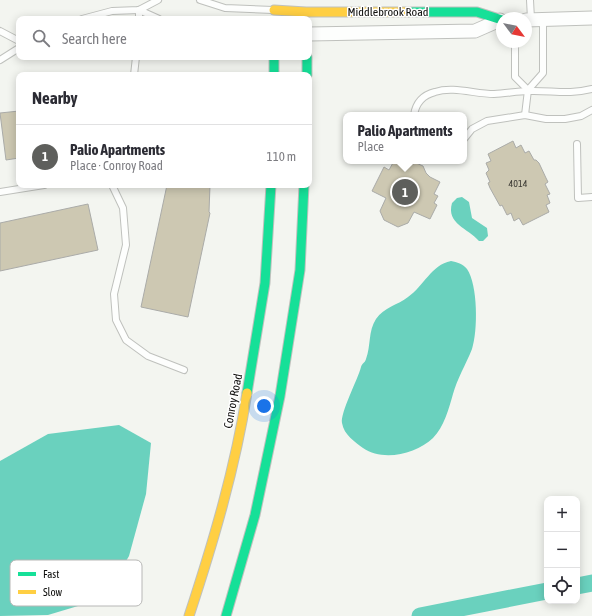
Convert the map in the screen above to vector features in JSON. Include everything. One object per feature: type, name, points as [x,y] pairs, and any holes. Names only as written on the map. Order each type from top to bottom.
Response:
[{"type":"main road","points":[[274,0],[274,14]]},
{"type":"main road","points":[[306,0],[306,16]]},
{"type":"main road","name":"Middlebrook Road","points":[[274,14],[306,16],[477,12],[496,18]]},
{"type":"main road","points":[[274,60],[274,72]]},
{"type":"main road","points":[[307,60],[307,72]]},
{"type":"main road","name":"Conroy Road","points":[[189,616],[214,539],[243,417],[265,283],[271,188]]},
{"type":"main road","points":[[226,616],[255,515],[280,396],[300,270],[304,188]]},
{"type":"street","points":[[533,19],[592,18]]},
{"type":"street","name":"Middlebrook Road","points":[[312,34],[476,30],[496,22]]},
{"type":"lane","points":[[93,16],[112,11],[139,10],[158,0]]},
{"type":"lane","points":[[200,0],[225,8],[274,14]]},
{"type":"lane","points":[[525,115],[528,90],[543,73],[530,0]]},
{"type":"lane","points":[[139,10],[139,16]]},
{"type":"lane","points":[[139,10],[152,16]]},
{"type":"lane","points":[[0,31],[16,39]]},
{"type":"lane","points":[[515,48],[515,77],[528,90]]},
{"type":"lane","points":[[0,60],[16,50]]},
{"type":"lane","points":[[134,72],[136,60]]},
{"type":"lane","points":[[415,112],[420,100],[424,96],[438,91],[494,94],[528,90],[559,93],[579,92],[592,89]]},
{"type":"lane","points":[[467,135],[479,124],[525,115],[546,119],[565,119],[581,116],[592,110]]},
{"type":"lane","points":[[577,144],[578,198],[592,197]]},
{"type":"lane","points":[[0,192],[25,188]]},
{"type":"lane","points":[[113,188],[123,208],[126,245],[114,294],[116,320],[126,340],[148,356],[184,370]]},
{"type":"shaded area","points":[[462,197],[469,202],[472,218],[487,228],[488,236],[483,241],[479,241],[459,225],[452,216],[452,203],[457,198]]},
{"type":"shaded area","points":[[451,261],[464,266],[471,276],[475,297],[476,320],[472,349],[457,383],[446,417],[437,434],[426,444],[418,448],[409,452],[389,455],[380,455],[371,452],[350,438],[343,427],[342,418],[361,366],[366,359],[373,324],[379,315],[414,292],[433,271],[444,263]]},
{"type":"shaded area","points":[[119,425],[151,443],[146,494],[127,560],[10,560],[10,606],[78,606],[48,615],[0,616],[0,461],[48,434]]},
{"type":"building","points":[[16,111],[16,158],[6,160],[0,113]]},
{"type":"building","points":[[513,141],[516,148],[521,145],[525,153],[529,151],[534,160],[539,163],[548,182],[545,184],[550,194],[547,195],[550,203],[546,205],[549,212],[523,225],[519,218],[514,221],[511,213],[507,215],[502,205],[500,206],[490,188],[488,183],[490,182],[486,173],[489,170],[486,163],[491,161],[488,154]]},
{"type":"building","points":[[392,164],[418,164],[423,166],[426,173],[430,177],[440,182],[434,194],[438,196],[434,203],[437,205],[430,219],[414,212],[408,223],[398,227],[384,220],[380,211],[386,198],[372,191],[384,167],[389,170]]},
{"type":"building","points":[[166,188],[210,188],[210,213],[188,317],[141,307]]},
{"type":"building","points":[[88,204],[98,250],[0,271],[0,223]]},
{"type":"waterway","points":[[580,585],[592,583]]},
{"type":"waterway","points":[[420,616],[544,592]]},
{"type":"traffic: fast","points":[[408,12],[477,12],[496,18]]},
{"type":"traffic: fast","points":[[274,60],[274,72]]},
{"type":"traffic: fast","points":[[307,60],[307,72]]},
{"type":"traffic: fast","points":[[247,393],[265,283],[271,188]]},
{"type":"traffic: fast","points":[[226,616],[255,515],[280,396],[300,270],[304,188]]},
{"type":"traffic: slow","points":[[274,10],[306,12],[408,12]]},
{"type":"traffic: slow","points":[[189,616],[230,478],[247,393]]},
{"type":"place","name":"Palio Apartments","points":[[405,192]]}]
